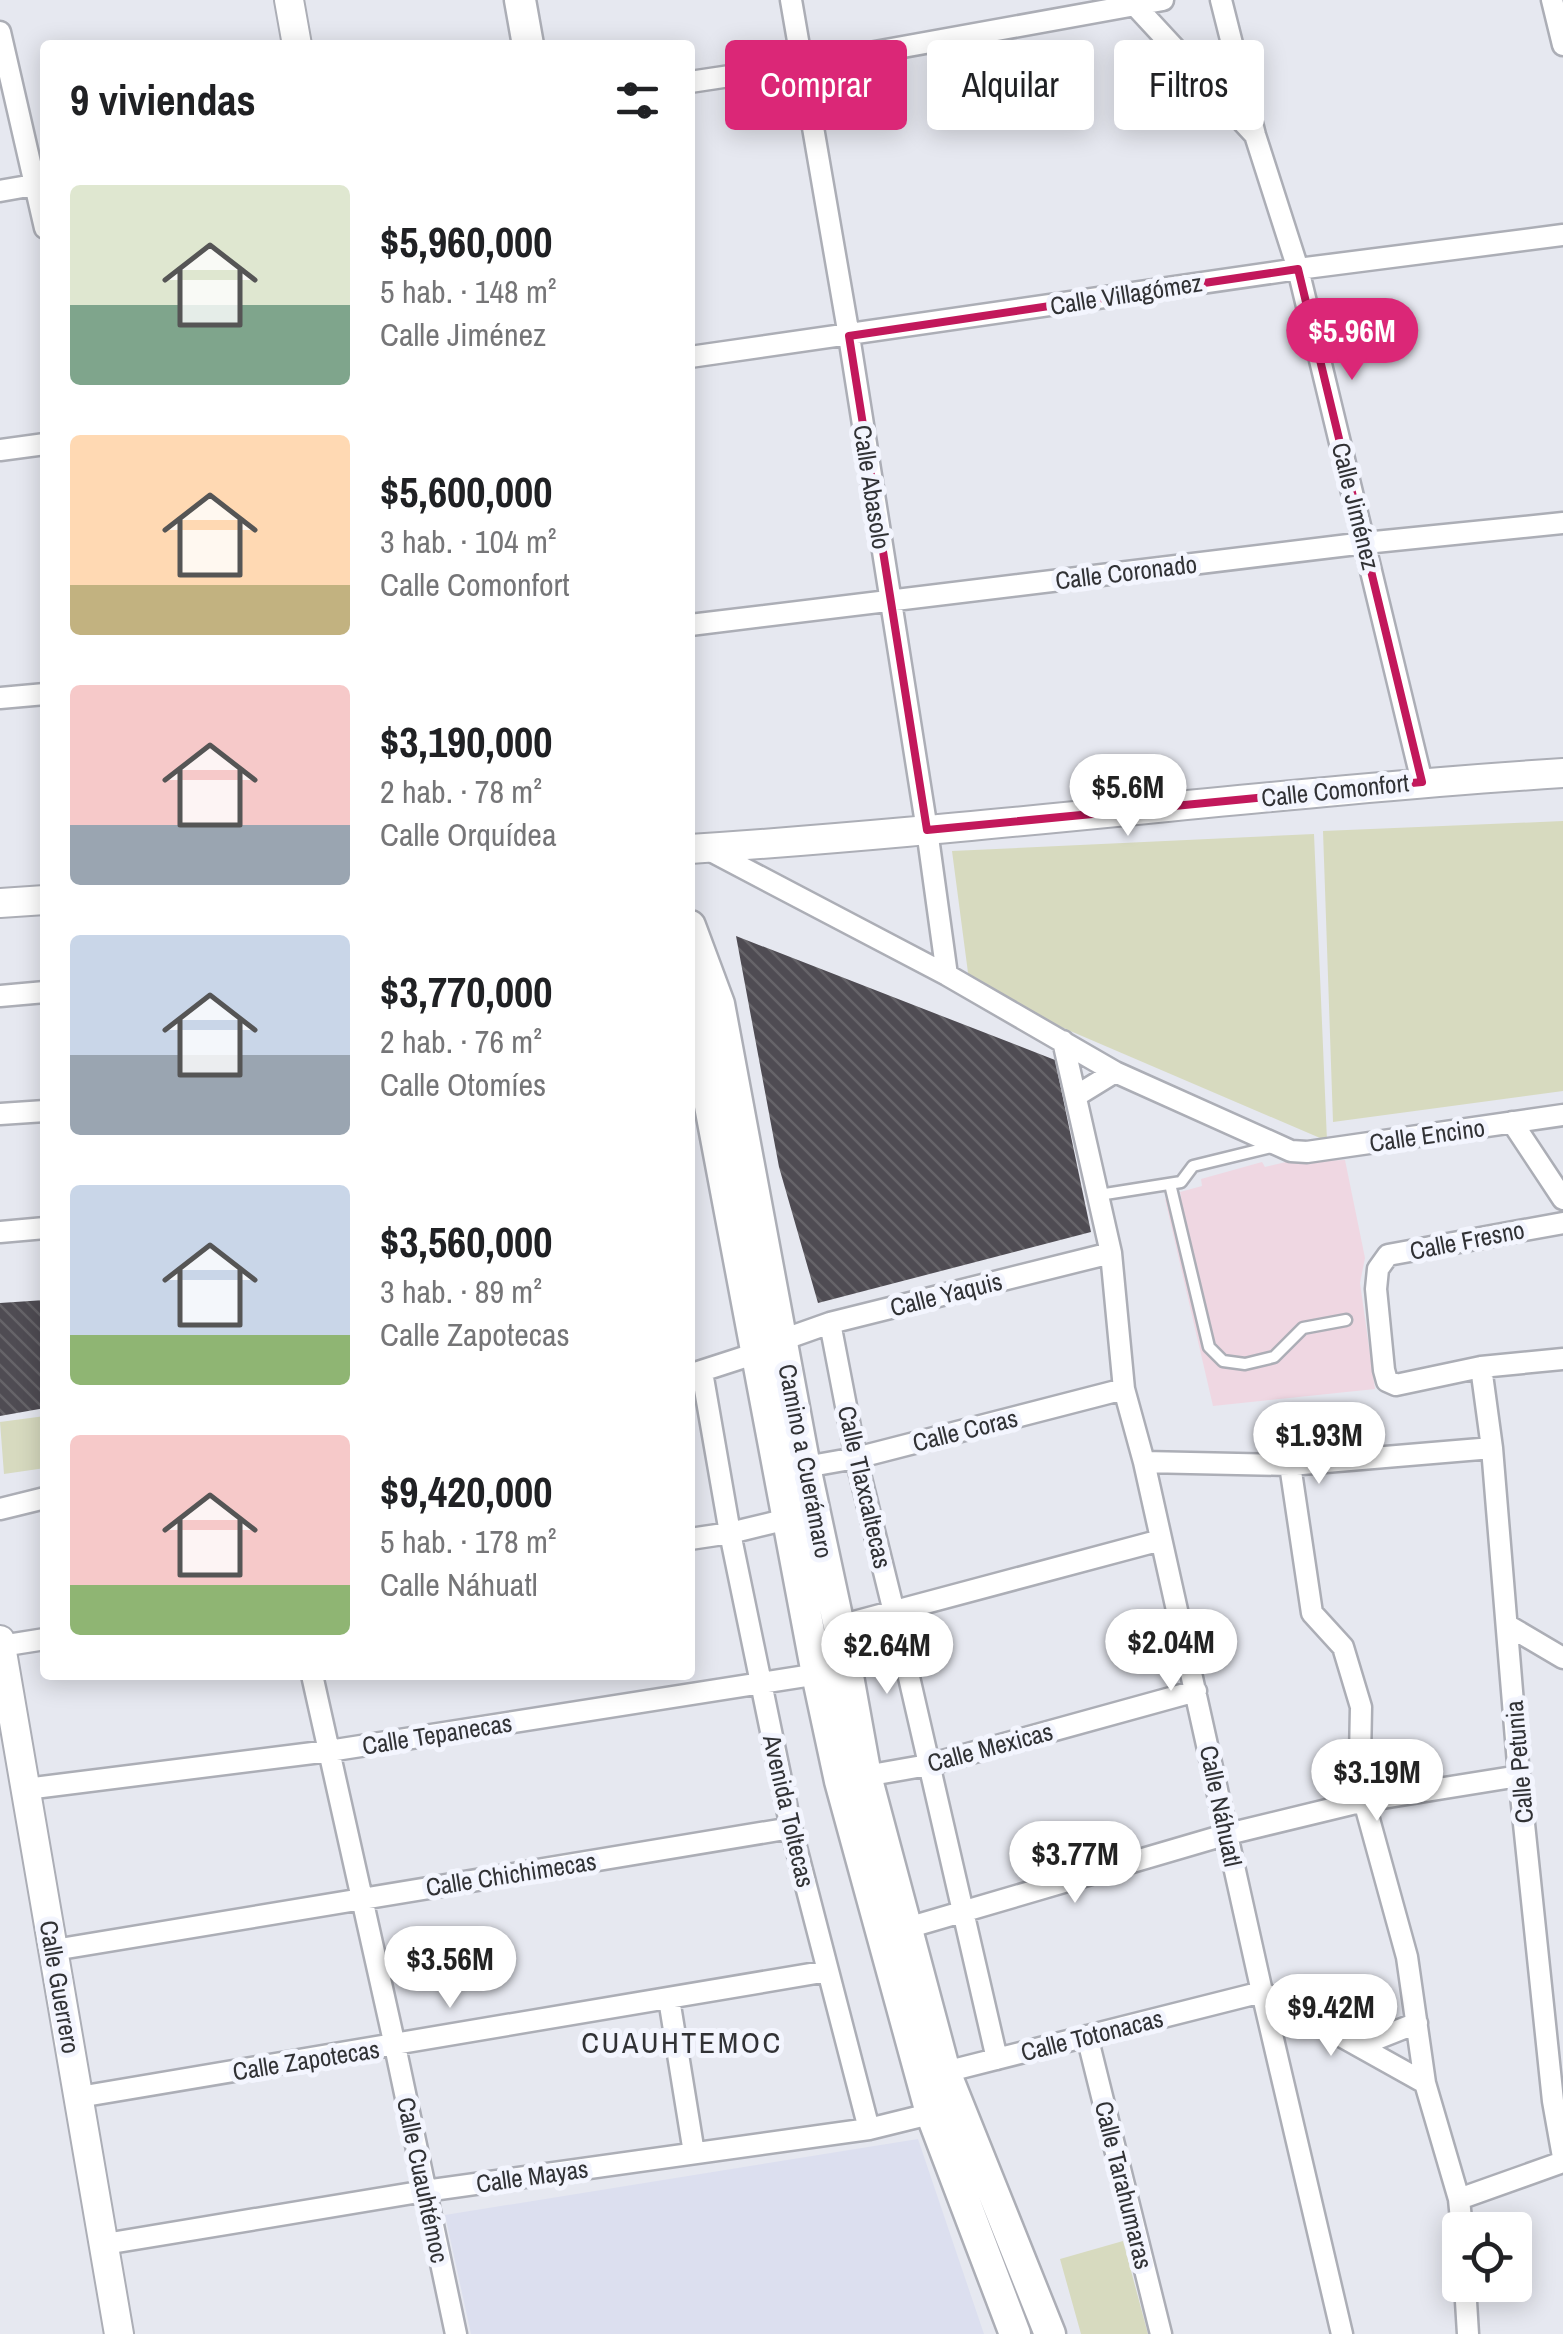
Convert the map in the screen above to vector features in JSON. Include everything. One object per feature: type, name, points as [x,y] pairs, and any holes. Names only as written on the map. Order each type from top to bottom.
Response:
[{"type":"main road","points":[[520,0],[527,40]]},
{"type":"main road","name":"Camino a Cuerámaro","points":[[695,1023],[769,1346],[853,1778],[933,2075],[1015,2334]]},
{"type":"main road","name":"Camino a Cuerámaro","points":[[769,1346],[805,1467],[803,1516],[839,1626],[832,1673]]},
{"type":"main road","name":"Camino a Cuerámaro","points":[[853,1778],[908,1928],[933,2075]]},
{"type":"main road","name":"Camino a Cuerámaro","points":[[945,2110],[1050,2334]]},
{"type":"street","points":[[289,0],[296,40]]},
{"type":"street","name":"Calle Abasolo","points":[[791,0],[798,40]]},
{"type":"street","points":[[907,44],[1133,2],[1163,0]]},
{"type":"street","name":"Calle Jiménez","points":[[1221,0],[1255,135],[1298,269],[1422,782]]},
{"type":"street","points":[[1552,0],[1563,45]]},
{"type":"street","points":[[1133,2],[1255,135]]},
{"type":"street","points":[[0,32],[40,184],[0,191]]},
{"type":"street","points":[[695,81],[725,76]]},
{"type":"street","name":"Calle Abasolo","points":[[814,130],[948,975]]},
{"type":"street","name":"Calle Villagómez","points":[[695,357],[1298,269],[1563,235]]},
{"type":"street","points":[[0,450],[40,445]]},
{"type":"street","name":"Calle Coronado","points":[[695,623],[1563,523]]},
{"type":"street","points":[[0,698],[40,694]]},
{"type":"street","name":"Calle Comonfort","points":[[698,849],[1422,782],[1563,773]]},
{"type":"street","points":[[698,849],[948,975],[1115,1072],[1284,1149]]},
{"type":"street","points":[[0,903],[40,900]]},
{"type":"street","points":[[0,996],[40,992]]},
{"type":"street","name":"Calle Náhuatl","points":[[1063,1041],[1110,1253],[1124,1389],[1144,1462],[1342,2334]]},
{"type":"street","points":[[1076,1096],[1115,1072]]},
{"type":"street","points":[[0,1114],[40,1111]]},
{"type":"street","name":"Calle Encino","points":[[1284,1149],[1307,1152],[1563,1114]]},
{"type":"street","points":[[1512,1122],[1563,1199]]},
{"type":"street","name":"Calle Fresno","points":[[1480,1367],[1396,1385],[1388,1381],[1376,1289],[1378,1269],[1388,1256],[1563,1222]]},
{"type":"street","points":[[0,1232],[40,1228]]},
{"type":"street","name":"Calle Yaquis","points":[[696,1373],[830,1324],[1110,1253]]},
{"type":"street","name":"Calle Tlaxcaltecas","points":[[830,1324],[856,1458],[997,2059]]},
{"type":"street","points":[[1480,1367],[1563,1359]]},
{"type":"street","name":"Calle Petunia","points":[[1480,1367],[1492,1448],[1519,1776],[1553,2101],[1562,2150]]},
{"type":"street","name":"Avenida Toltecas","points":[[696,1373],[790,1828],[869,2129]]},
{"type":"street","name":"Calle Coras","points":[[805,1467],[856,1458],[1124,1389]]},
{"type":"street","points":[[1144,1462],[1290,1465],[1492,1448]]},
{"type":"street","points":[[1290,1465],[1312,1612],[1343,1647],[1361,1707],[1357,1803],[1407,1957],[1425,2083],[1460,2212]]},
{"type":"street","points":[[0,1509],[40,1499]]},
{"type":"street","points":[[695,1538],[803,1516]]},
{"type":"street","points":[[839,1626],[1161,1540]]},
{"type":"street","points":[[1507,1624],[1563,1658]]},
{"type":"street","points":[[0,1643],[40,1639]]},
{"type":"street","name":"Calle Guerrero","points":[[0,1643],[119,2334]]},
{"type":"street","name":"Calle Tepanecas","points":[[26,1789],[328,1751],[832,1673]]},
{"type":"street","name":"Calle Cuauhtémoc","points":[[313,1680],[456,2334]]},
{"type":"street","name":"Calle Mexicas","points":[[853,1778],[928,1764],[1196,1691]]},
{"type":"street","points":[[908,1928],[1228,1834],[1357,1803],[1519,1776]]},
{"type":"street","name":"Calle Chichimecas","points":[[54,1950],[790,1828]]},
{"type":"street","name":"Calle Zapotecas","points":[[79,2097],[828,1971]]},
{"type":"street","points":[[1262,1992],[1425,2083]]},
{"type":"street","name":"Calle Totonacas","points":[[933,2075],[1262,1992]]},
{"type":"street","points":[[669,1998],[694,2154]]},
{"type":"street","points":[[1359,2046],[1416,2023]]},
{"type":"street","name":"Calle Tarahumaras","points":[[1087,2036],[1161,2334]]},
{"type":"street","name":"Calle Mayas","points":[[104,2244],[425,2190],[869,2129],[945,2110]]},
{"type":"street","points":[[1459,2199],[1562,2150]]},
{"type":"street","points":[[1467,2302],[1468,2334]]},
{"type":"lane","name":"Calle Encino","points":[[1098,1196],[1181,1182],[1193,1166],[1284,1149]]},
{"type":"lane","points":[[1170,1184],[1209,1346],[1223,1362],[1246,1364],[1274,1357],[1303,1328],[1346,1320]]},
{"type":"highlighted area","points":[[1298,269],[1422,782],[927,830],[849,336]]},
{"type":"shaded area","points":[[1345,1160],[1365,1258],[1360,1283],[1375,1389],[1213,1406],[1165,1199],[1202,1186],[1201,1179],[1262,1162],[1265,1167],[1286,1162]]},
{"type":"shaded area","points":[[918,2139],[984,2334],[471,2334],[445,2215]]},
{"type":"green space","points":[[1563,821],[1563,1091],[1333,1122],[1323,831]]},
{"type":"green space","points":[[1314,834],[1327,1141],[970,988],[952,851]]},
{"type":"green space","points":[[40,1417],[40,1469],[4,1474],[0,1422]]},
{"type":"green space","points":[[1123,2241],[1148,2334],[1081,2334],[1060,2259]]},
{"type":"building","points":[[736,936],[1055,1060],[1091,1232],[818,1303],[779,1167]]},
{"type":"building","points":[[40,1300],[40,1409],[0,1416],[0,1303]]},
{"type":"district","name":"CUAUHTEMOC","points":[[682,2042]]}]
